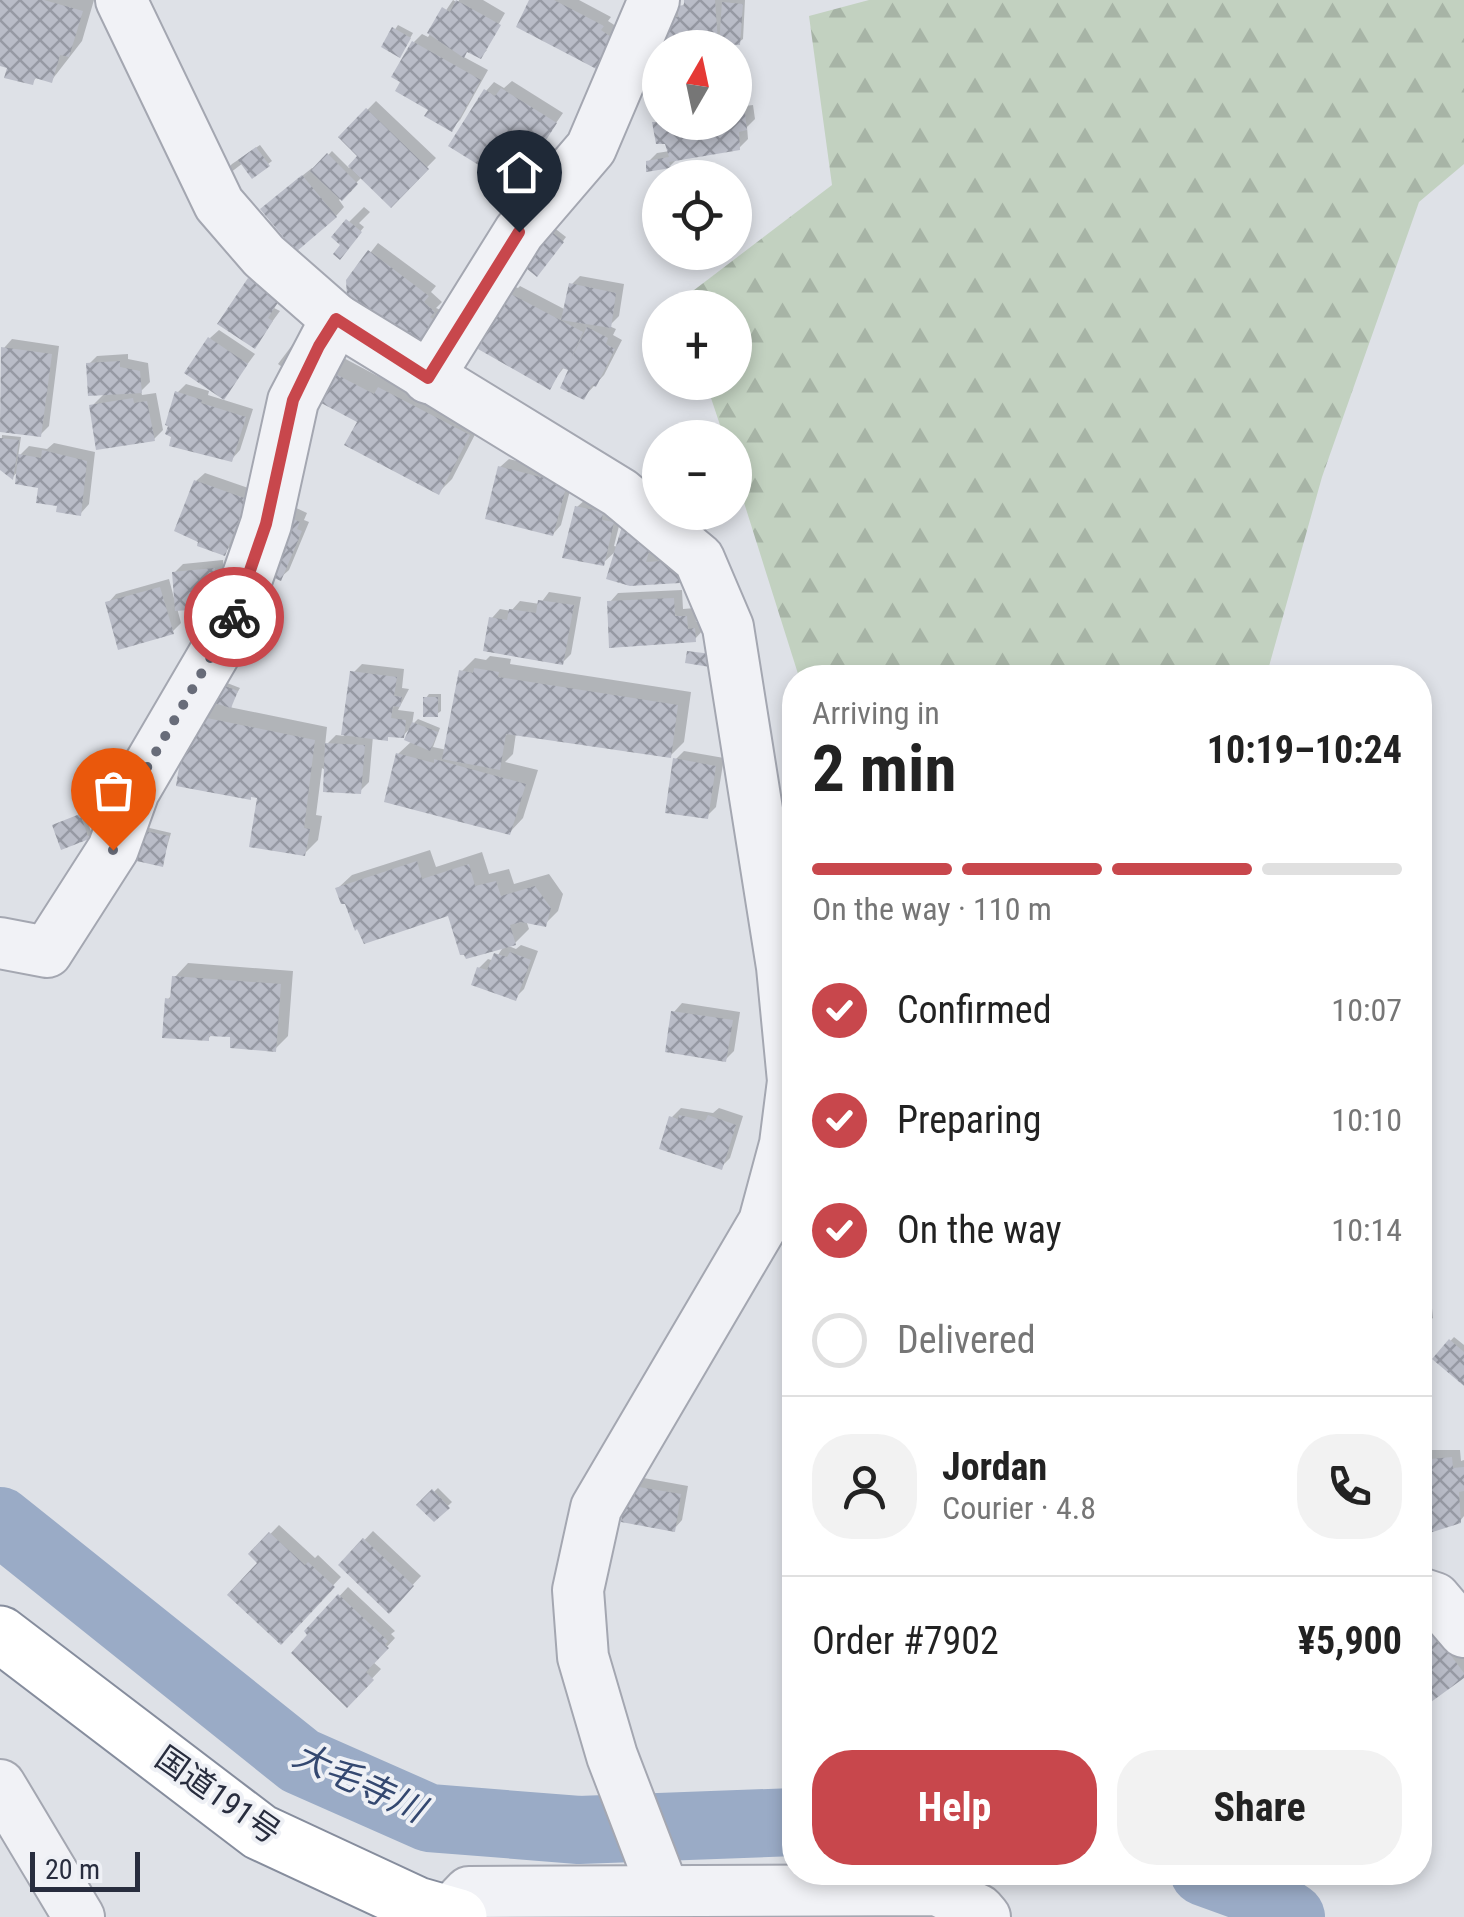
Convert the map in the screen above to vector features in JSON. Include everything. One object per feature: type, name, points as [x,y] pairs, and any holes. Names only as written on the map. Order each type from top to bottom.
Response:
[{"type":"highway","name":"国道191号","points":[[0,1634],[260,1832],[418,1904],[453,1915]]},
{"type":"street","points":[[121,0],[219,204],[264,256],[336,319],[620,494],[700,560],[728,627],[782,967]]},
{"type":"street","points":[[428,378],[519,232],[591,148],[654,0]]},
{"type":"street","points":[[0,943],[47,952],[113,850],[134,790],[230,628],[266,524],[293,400],[336,319]]},
{"type":"street","points":[[754,780],[782,801]]},
{"type":"street","points":[[657,1876],[583,1657],[578,1590],[596,1508],[764,1222],[782,1148]]},
{"type":"street","points":[[1432,1597],[1464,1632]]},
{"type":"street","points":[[0,1785],[79,1917]]},
{"type":"street","points":[[453,1915],[469,1892],[657,1876],[782,1882]]},
{"type":"street","points":[[837,1885],[937,1890],[979,1910],[985,1917]]},
{"type":"green space","points":[[869,0],[1464,0],[1464,164],[1419,202],[1322,477],[1269,665],[795,665],[752,528],[752,420],[718,420],[712,400],[752,400],[752,290],[694,290],[720,270],[752,270],[752,246],[832,185],[809,16]]},
{"type":"building","points":[[0,0],[44,0],[83,11],[69,57],[60,55],[52,83],[35,78],[33,85],[4,78],[7,68],[0,66]]},
{"type":"building","points":[[456,0],[501,25],[481,59],[467,52],[464,58],[427,33],[442,7],[450,12]]},
{"type":"building","points":[[529,0],[554,0],[604,26],[601,30],[623,45],[606,74],[516,27]]},
{"type":"building","points":[[684,0],[715,0],[717,30],[657,30],[656,19],[678,17],[678,6],[684,5]]},
{"type":"building","points":[[722,2],[743,4],[741,30],[720,30]]},
{"type":"building","points":[[392,27],[411,38],[400,58],[381,47]]},
{"type":"building","points":[[412,41],[481,80],[452,132],[424,116],[428,110],[395,91],[400,82],[391,77]]},
{"type":"building","points":[[501,88],[557,123],[525,173],[496,154],[485,169],[448,146],[484,89],[495,96]]},
{"type":"building","points":[[366,108],[429,169],[391,208],[348,166],[357,156],[338,137]]},
{"type":"building","points":[[655,140],[739,140],[740,150],[681,160],[652,160],[669,157],[665,144],[656,144]]},
{"type":"building","points":[[256,147],[270,166],[252,179],[238,160]]},
{"type":"building","points":[[327,153],[358,184],[342,201],[310,171]]},
{"type":"building","points":[[302,175],[337,217],[296,252],[260,209]]},
{"type":"building","points":[[346,219],[362,232],[340,260],[333,254],[340,245],[331,237]]},
{"type":"building","points":[[543,225],[564,242],[537,277],[515,259]]},
{"type":"building","points":[[368,250],[429,296],[424,302],[435,312],[430,317],[436,321],[416,344],[347,297],[346,280]]},
{"type":"building","points":[[248,278],[280,299],[268,318],[273,321],[255,349],[217,324]]},
{"type":"building","points":[[569,283],[616,293],[611,328],[561,320]]},
{"type":"building","points":[[509,293],[583,332],[570,361],[587,327],[608,338],[606,344],[615,349],[596,387],[592,385],[584,400],[560,388],[568,370],[562,368],[550,390],[478,349]]},
{"type":"building","points":[[208,337],[248,364],[224,400],[184,373]]},
{"type":"building","points":[[1,347],[52,354],[41,437],[0,432]]},
{"type":"building","points":[[120,361],[120,367],[140,371],[142,393],[88,396],[86,363]]},
{"type":"building","points":[[322,367],[374,394],[378,387],[470,435],[439,495],[344,445],[357,422],[308,396]]},
{"type":"building","points":[[175,391],[246,417],[232,462],[169,446],[171,437],[165,434],[165,425]]},
{"type":"building","points":[[133,398],[134,403],[147,401],[155,441],[96,450],[89,405]]},
{"type":"building","points":[[0,438],[19,440],[13,480],[0,470]]},
{"type":"building","points":[[42,450],[87,461],[81,516],[56,512],[57,506],[36,503],[38,488],[15,484],[18,454],[41,458]]},
{"type":"building","points":[[498,466],[567,484],[553,536],[485,519]]},
{"type":"building","points":[[194,480],[247,499],[225,556],[197,546],[198,542],[174,531]]},
{"type":"building","points":[[575,506],[603,512],[602,520],[614,522],[604,566],[562,558]]},
{"type":"building","points":[[281,513],[300,522],[297,529],[302,531],[281,581],[260,572]]},
{"type":"building","points":[[622,526],[654,535],[646,562],[678,560],[680,583],[630,586],[606,579]]},
{"type":"building","points":[[215,568],[218,608],[175,611],[172,572]]},
{"type":"building","points":[[160,587],[174,634],[118,650],[105,602]]},
{"type":"building","points":[[674,598],[675,616],[687,616],[688,629],[695,628],[696,642],[609,648],[607,601]]},
{"type":"building","points":[[538,600],[574,605],[563,665],[483,651],[489,617],[507,620],[509,609],[536,613]]},
{"type":"building","points":[[687,651],[712,654],[710,667],[685,663]]},
{"type":"building","points":[[474,668],[499,672],[498,677],[678,705],[671,758],[506,734],[500,770],[442,759],[459,670],[473,673]]},
{"type":"building","points":[[350,671],[397,677],[394,696],[402,697],[400,707],[393,706],[391,718],[406,720],[404,738],[388,737],[388,741],[341,735]]},
{"type":"building","points":[[212,681],[238,691],[231,708],[204,700]]},
{"type":"building","points":[[423,697],[438,697],[438,717],[423,717]]},
{"type":"building","points":[[192,715],[315,740],[304,828],[310,829],[305,856],[249,847],[257,798],[176,786],[185,730]]},
{"type":"building","points":[[412,722],[438,732],[430,751],[404,740]]},
{"type":"building","points":[[325,743],[365,745],[361,794],[323,792]]},
{"type":"building","points":[[396,753],[526,784],[510,835],[384,802]]},
{"type":"building","points":[[673,758],[716,766],[708,819],[665,813]]},
{"type":"building","points":[[80,814],[89,839],[61,850],[52,825]]},
{"type":"building","points":[[135,829],[169,836],[163,867],[128,859]]},
{"type":"building","points":[[417,861],[422,879],[469,864],[475,886],[496,881],[501,896],[535,886],[551,908],[546,927],[521,922],[510,925],[516,945],[466,959],[460,955],[448,916],[364,944],[335,888]]},
{"type":"building","points":[[510,952],[531,960],[516,1001],[471,985],[477,967],[487,970],[494,953],[507,957]]},
{"type":"building","points":[[172,976],[281,984],[276,1052],[230,1048],[230,1037],[209,1036],[209,1041],[162,1038],[165,998],[170,999]]},
{"type":"building","points":[[671,1011],[733,1020],[726,1062],[665,1052]]},
{"type":"building","points":[[679,1115],[705,1121],[708,1115],[736,1125],[722,1170],[659,1149],[669,1116],[678,1119]]},
{"type":"building","points":[[1449,1339],[1464,1352],[1464,1386],[1432,1359]]},
{"type":"building","points":[[1452,1457],[1453,1468],[1464,1467],[1464,1491],[1459,1492],[1461,1523],[1432,1532],[1432,1459]]},
{"type":"building","points":[[627,1485],[681,1494],[675,1532],[621,1522]]},
{"type":"building","points":[[432,1489],[450,1508],[434,1522],[416,1505]]},
{"type":"building","points":[[269,1532],[335,1587],[281,1645],[227,1595],[257,1563],[248,1554]]},
{"type":"building","points":[[363,1538],[414,1586],[389,1614],[338,1565]]},
{"type":"building","points":[[338,1594],[388,1641],[385,1645],[389,1648],[366,1672],[374,1680],[347,1708],[291,1653],[307,1635],[304,1631]]},
{"type":"building","points":[[1432,1630],[1464,1673],[1464,1678],[1432,1701]]},
{"type":"waterway","name":"大毛寺川","points":[[0,1521],[300,1761],[429,1818],[579,1830],[782,1822]]},
{"type":"waterway","name":"大毛寺川","points":[[1240,1885],[1291,1917]]},
{"type":"way so far","points":[[113,850],[134,790],[234,617]]},
{"type":"route","points":[[234,617],[266,524],[293,400],[336,319],[428,378],[519,232]]}]
